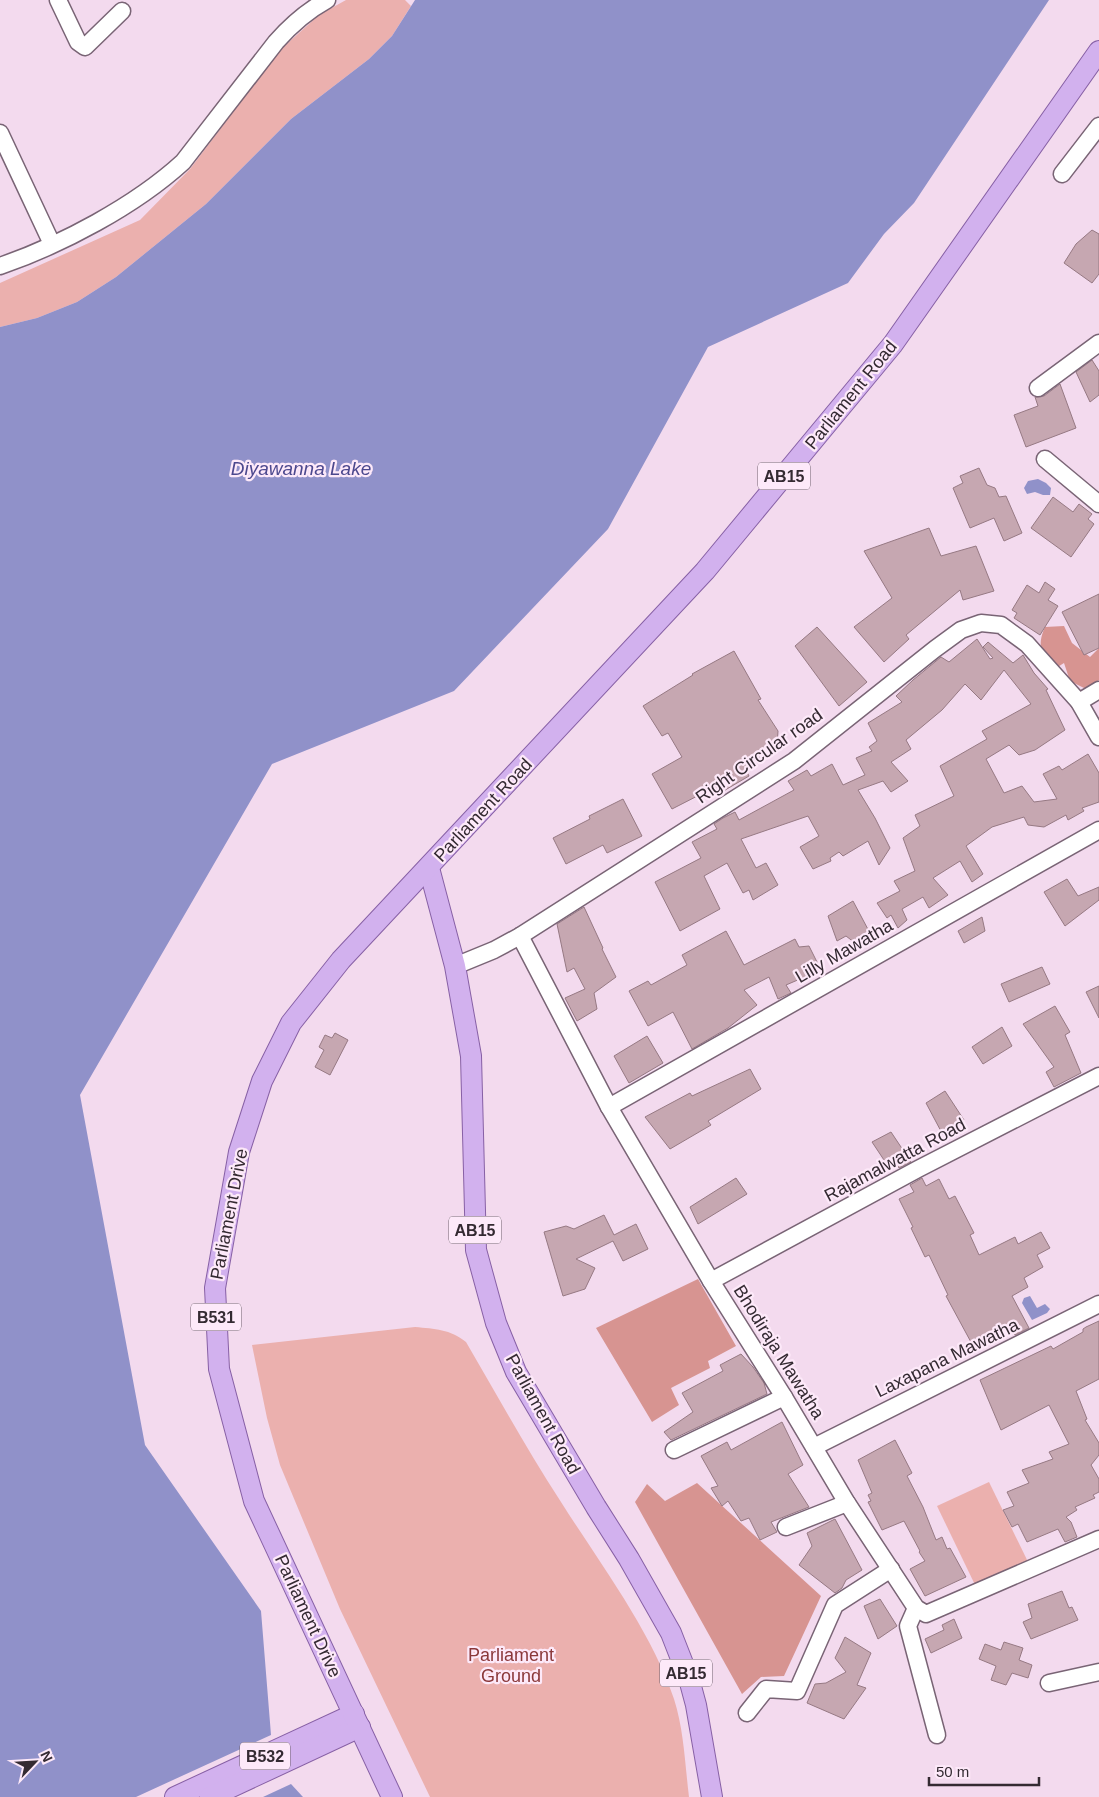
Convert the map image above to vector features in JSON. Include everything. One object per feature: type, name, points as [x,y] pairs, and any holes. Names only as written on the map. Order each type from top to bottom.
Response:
[{"type":"main road","name":"Parliament Road","points":[[712,1797],[696,1705],[689,1679],[671,1633],[629,1559],[516,1372],[496,1323],[476,1250],[471,1056],[455,966],[429,868],[705,571],[894,344],[1099,51]]},
{"type":"main road","name":"Parliament Drive","points":[[392,1797],[254,1501],[219,1369],[215,1288],[238,1152],[262,1081],[291,1023],[341,960],[429,868]]},
{"type":"main road","name":"B532","points":[[175,1797],[357,1721]]},
{"type":"main road","name":"B532","points":[[210,1797],[357,1721]]},
{"type":"street","points":[[58,0],[78,42],[85,47],[122,11]]},
{"type":"street","points":[[0,266],[22,258],[102,219],[165,178],[183,162],[276,42],[311,8],[327,0]]},
{"type":"street","points":[[1062,174],[1099,126]]},
{"type":"street","points":[[0,133],[52,244]]},
{"type":"street","points":[[1038,388],[1099,343]]},
{"type":"street","points":[[1045,458],[1099,504]]},
{"type":"street","name":"Right Circular road","points":[[455,966],[494,950],[520,936],[794,761],[961,630],[981,623],[1001,625],[1026,644],[1079,702],[1099,737]]},
{"type":"street","points":[[1079,702],[1099,690]]},
{"type":"street","name":"Lilly Mawatha","points":[[609,1107],[1099,830]]},
{"type":"street","name":"Bhodiraja Mawatha","points":[[520,936],[609,1107],[711,1281],[847,1502],[916,1608]]},
{"type":"street","name":"Rajamalwatta Road","points":[[711,1281],[1099,1076]]},
{"type":"street","name":"Laxapana Mawatha","points":[[814,1446],[1099,1304]]},
{"type":"street","points":[[674,1450],[784,1397]]},
{"type":"street","points":[[786,1527],[847,1502]]},
{"type":"street","points":[[937,1735],[908,1626],[916,1608],[926,1614],[1099,1539]]},
{"type":"street","points":[[747,1713],[766,1689],[797,1691],[836,1605],[891,1569]]},
{"type":"street","points":[[1049,1683],[1099,1672]]},
{"type":"green space","points":[[346,0],[405,0],[411,6],[392,36],[369,59],[291,119],[206,204],[116,277],[77,302],[37,318],[0,327],[0,283],[140,220],[190,169],[280,50],[319,15]]},
{"type":"green space","name":"Parliament Ground","points":[[415,1327],[448,1332],[466,1342],[536,1463],[639,1623],[674,1699],[682,1735],[689,1797],[430,1797],[340,1609],[280,1465],[267,1418],[252,1345]]},
{"type":"green space","points":[[989,1482],[1030,1566],[977,1589],[937,1506]]},
{"type":"shaded area","points":[[1064,626],[1072,643],[1090,657],[1099,648],[1099,680],[1086,689],[1070,681],[1064,663],[1056,668],[1042,650],[1041,640],[1045,627]]},
{"type":"shaded area","points":[[698,1279],[736,1346],[708,1361],[710,1368],[671,1388],[679,1405],[652,1422],[596,1328]]},
{"type":"shaded area","points":[[697,1483],[821,1596],[784,1676],[761,1677],[742,1694],[635,1502],[647,1484],[665,1501]]},
{"type":"water","name":"Diyawanna Lake","points":[[415,0],[1049,0],[914,203],[884,234],[848,283],[708,347],[608,529],[454,691],[272,764],[80,1095],[145,1445],[261,1611],[271,1735],[136,1797],[0,1797],[0,327],[37,318],[77,302],[116,277],[206,204],[291,119],[369,59],[392,36]]},
{"type":"water","points":[[1038,479],[1051,488],[1050,495],[1035,492],[1027,494],[1024,488],[1028,481]]},
{"type":"water","points":[[1030,1296],[1037,1308],[1045,1304],[1050,1309],[1047,1313],[1032,1320],[1022,1303],[1024,1298]]},
{"type":"water","points":[[291,1784],[303,1797],[263,1797]]},
{"type":"building","points":[[1092,230],[1099,234],[1099,274],[1092,283],[1064,263],[1076,244]]},
{"type":"building","points":[[1092,360],[1099,371],[1099,395],[1090,402],[1076,372]]},
{"type":"building","points":[[1060,384],[1076,428],[1026,447],[1014,415],[1038,406],[1035,397],[1044,396]]},
{"type":"building","points":[[979,468],[987,485],[995,488],[999,497],[1006,496],[1022,533],[1004,541],[994,518],[970,528],[953,488],[963,483],[960,476]]},
{"type":"building","points":[[1053,497],[1073,512],[1079,504],[1092,514],[1088,519],[1094,524],[1071,557],[1031,528]]},
{"type":"building","points":[[929,528],[941,556],[976,546],[994,591],[963,600],[960,590],[906,635],[909,639],[884,662],[854,627],[892,598],[864,551]]},
{"type":"building","points":[[1045,582],[1055,589],[1048,600],[1058,606],[1040,635],[1014,618],[1017,613],[1012,610],[1027,585],[1039,593]]},
{"type":"building","points":[[1099,594],[1099,648],[1084,655],[1062,612]]},
{"type":"building","points":[[817,627],[867,682],[839,706],[795,646]]},
{"type":"building","points":[[977,639],[990,659],[993,658],[983,647],[988,642],[1013,663],[1023,655],[1034,673],[1048,689],[1046,690],[1065,730],[1035,750],[1019,755],[1009,745],[986,759],[1004,793],[1022,786],[1034,802],[1057,799],[1043,774],[1059,766],[1062,770],[1088,754],[1099,773],[1099,802],[1082,808],[1084,811],[1068,820],[1066,815],[1044,827],[1028,825],[1024,817],[992,827],[966,846],[983,874],[972,882],[960,861],[933,878],[948,895],[929,908],[923,897],[902,909],[907,920],[898,928],[891,915],[887,918],[877,903],[900,891],[894,881],[915,871],[903,838],[920,826],[915,815],[954,796],[940,766],[987,739],[982,731],[1031,704],[1004,670],[981,700],[965,684],[942,710],[906,740],[911,749],[891,762],[908,781],[891,792],[883,781],[858,790],[890,848],[879,865],[868,841],[843,856],[839,852],[830,858],[831,861],[813,869],[800,847],[819,836],[808,816],[741,839],[756,868],[766,863],[778,885],[753,900],[749,890],[743,893],[727,863],[704,876],[720,909],[680,931],[655,882],[701,858],[692,842],[717,829],[714,824],[723,818],[735,812],[739,820],[794,790],[788,781],[807,770],[811,776],[832,764],[843,785],[865,775],[856,758],[872,751],[869,747],[877,741],[868,723],[902,702],[896,696],[941,657],[949,662]]},
{"type":"building","points":[[734,651],[761,699],[758,700],[778,731],[777,746],[771,754],[746,770],[749,776],[715,796],[711,789],[672,809],[652,774],[682,757],[668,733],[662,736],[643,706],[692,674]]},
{"type":"building","points":[[623,799],[642,836],[607,853],[603,845],[566,864],[553,838],[590,819],[589,816]]},
{"type":"building","points":[[1067,879],[1078,896],[1099,887],[1099,900],[1065,926],[1044,892]]},
{"type":"building","points":[[853,901],[871,935],[855,943],[846,936],[837,941],[828,916]]},
{"type":"building","points":[[584,907],[616,977],[594,993],[597,1009],[577,1021],[565,998],[585,989],[574,968],[567,972],[557,924]]},
{"type":"building","points":[[982,917],[985,931],[964,943],[958,931]]},
{"type":"building","points":[[726,931],[744,965],[795,939],[799,947],[809,946],[821,970],[786,985],[791,993],[778,999],[769,977],[744,990],[757,1005],[728,1028],[692,1049],[673,1012],[648,1026],[629,991],[648,981],[651,985],[687,965],[682,955]]},
{"type":"building","points":[[1042,967],[1050,984],[1009,1002],[1001,984]]},
{"type":"building","points":[[1099,986],[1099,1018],[1086,992]]},
{"type":"building","points":[[1055,1006],[1070,1032],[1065,1035],[1081,1073],[1054,1087],[1046,1072],[1054,1067],[1023,1024]]},
{"type":"building","points":[[1002,1027],[1012,1046],[983,1064],[972,1047]]},
{"type":"building","points":[[335,1033],[348,1040],[330,1075],[315,1067],[324,1050],[319,1047],[325,1035],[332,1038]]},
{"type":"building","points":[[647,1036],[663,1063],[629,1083],[614,1056]]},
{"type":"building","points":[[750,1069],[761,1089],[708,1121],[711,1125],[670,1149],[645,1117],[690,1093],[692,1096]]},
{"type":"building","points":[[945,1091],[964,1120],[943,1135],[926,1103]]},
{"type":"building","points":[[891,1132],[911,1162],[899,1168],[896,1163],[888,1166],[872,1142]]},
{"type":"building","points":[[736,1178],[747,1194],[698,1224],[690,1207]]},
{"type":"building","points":[[922,1178],[926,1186],[939,1179],[949,1199],[955,1196],[974,1233],[970,1235],[979,1255],[1015,1237],[1018,1244],[1041,1232],[1050,1248],[1037,1255],[1043,1267],[1024,1278],[1028,1287],[1012,1296],[1029,1328],[1015,1335],[1009,1325],[972,1344],[946,1296],[948,1295],[929,1255],[925,1257],[899,1199],[914,1192],[910,1185]]},
{"type":"building","points":[[604,1215],[614,1235],[636,1224],[648,1249],[623,1261],[613,1241],[576,1259],[595,1268],[585,1289],[563,1296],[544,1232],[566,1226],[574,1229]]},
{"type":"building","points":[[1099,1321],[1099,1379],[1076,1391],[1087,1419],[1085,1420],[1099,1443],[1099,1455],[1091,1465],[1099,1479],[1099,1492],[1093,1495],[1095,1498],[1075,1507],[1077,1510],[1066,1517],[1071,1522],[1077,1537],[1065,1542],[1058,1529],[1027,1542],[1018,1524],[1012,1527],[1003,1510],[1014,1506],[1007,1492],[1029,1483],[1022,1470],[1053,1459],[1049,1452],[1069,1444],[1049,1405],[1001,1430],[980,1380],[1051,1346],[1053,1349],[1083,1332],[1083,1329],[1086,1327]]},
{"type":"building","points":[[741,1354],[764,1383],[767,1394],[671,1440],[664,1432],[693,1412],[682,1393],[723,1371],[720,1365]]},
{"type":"building","points":[[782,1422],[803,1465],[788,1474],[809,1507],[771,1522],[777,1532],[760,1540],[749,1518],[741,1521],[728,1501],[722,1506],[711,1488],[718,1486],[701,1456],[727,1442],[731,1450]]},
{"type":"building","points":[[895,1440],[912,1473],[907,1476],[923,1507],[936,1540],[942,1537],[947,1549],[950,1548],[966,1577],[925,1596],[910,1569],[925,1561],[904,1521],[882,1530],[868,1502],[871,1501],[868,1495],[872,1493],[858,1460]]},
{"type":"building","points":[[835,1519],[862,1570],[846,1580],[842,1588],[835,1593],[799,1565],[812,1546],[807,1533]]},
{"type":"building","points":[[1062,1591],[1069,1608],[1072,1607],[1078,1620],[1031,1639],[1023,1622],[1032,1618],[1028,1604]]},
{"type":"building","points":[[880,1599],[897,1626],[878,1639],[864,1606]]},
{"type":"building","points":[[954,1619],[962,1638],[931,1653],[925,1639],[944,1630],[942,1625]]},
{"type":"building","points":[[845,1637],[871,1653],[857,1685],[866,1688],[844,1719],[807,1703],[815,1684],[826,1683],[846,1672],[835,1658]]},
{"type":"building","points":[[1004,1642],[1023,1648],[1019,1660],[1032,1665],[1028,1678],[1012,1673],[1006,1685],[991,1680],[996,1666],[979,1659],[985,1644],[1001,1650]]}]
